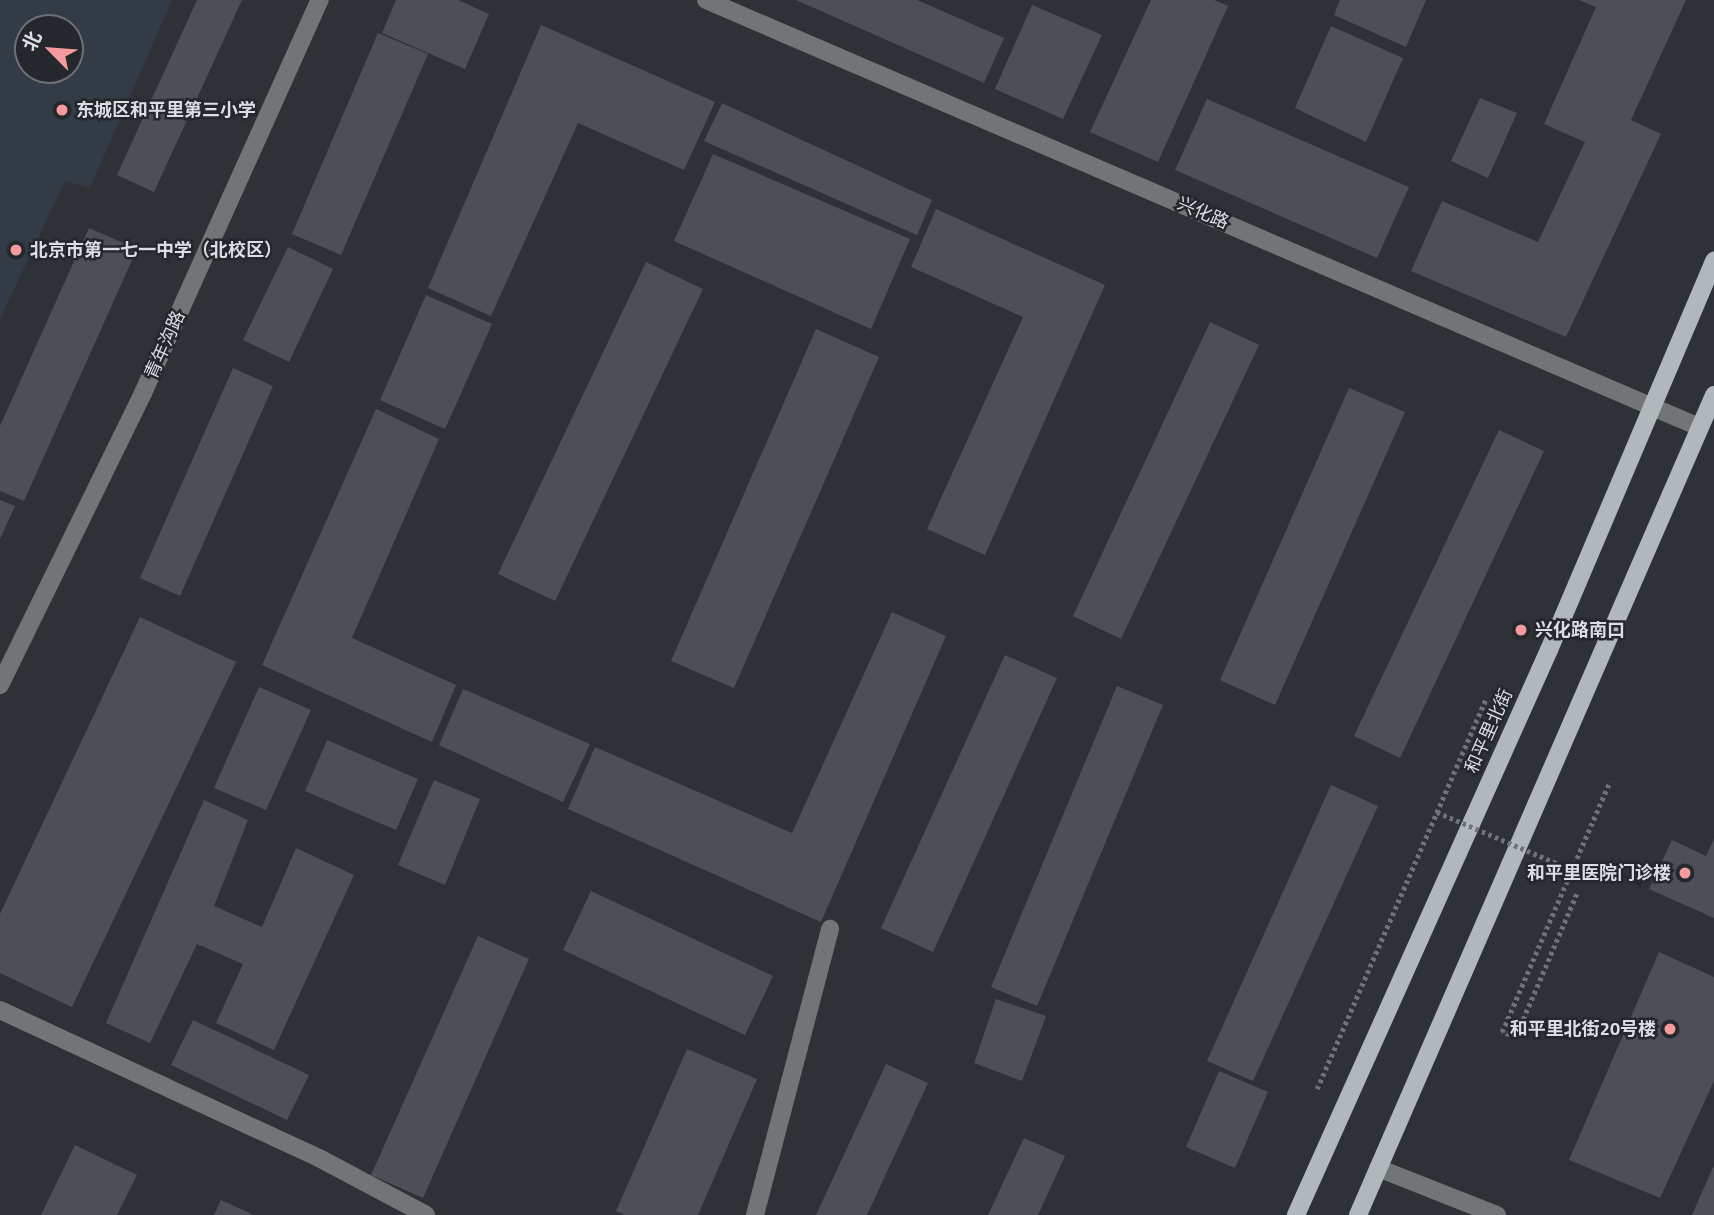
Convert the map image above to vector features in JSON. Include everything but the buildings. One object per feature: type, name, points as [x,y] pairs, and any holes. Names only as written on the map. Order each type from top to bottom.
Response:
[{"type":"main road","name":"和平里北街","points":[[1296,1215],[1549,650],[1650,406],[1714,261]]},
{"type":"main road","points":[[1358,1215],[1714,395]]},
{"type":"street","name":"青年沟路","points":[[0,685],[143,393],[320,0]]},
{"type":"street","name":"兴化路","points":[[706,0],[1699,427]]},
{"type":"street","points":[[755,1215],[830,929]]},
{"type":"street","points":[[0,1010],[319,1158],[426,1215]]},
{"type":"street","points":[[1378,1168],[1497,1215]]},
{"type":"path","points":[[1317,1089],[1487,697]]},
{"type":"path","points":[[1577,894],[1516,1037],[1502,1032],[1610,781]]},
{"type":"path","points":[[1437,811],[1572,870]]},
{"type":"shaded area","name":"东城区和平里第三小学","points":[[0,0],[172,0],[90,188],[65,181],[0,319]]},
{"type":"place","name":"东城区和平里第三小学","points":[[62,110]]},
{"type":"place","name":"北京市第一七一中学（北校区）","points":[[16,250]]},
{"type":"place","name":"兴化路南口","points":[[1521,630]]},
{"type":"place","name":"和平里医院门诊楼","points":[[1685,873]]},
{"type":"place","name":"和平里北街20号楼","points":[[1670,1029]]}]
